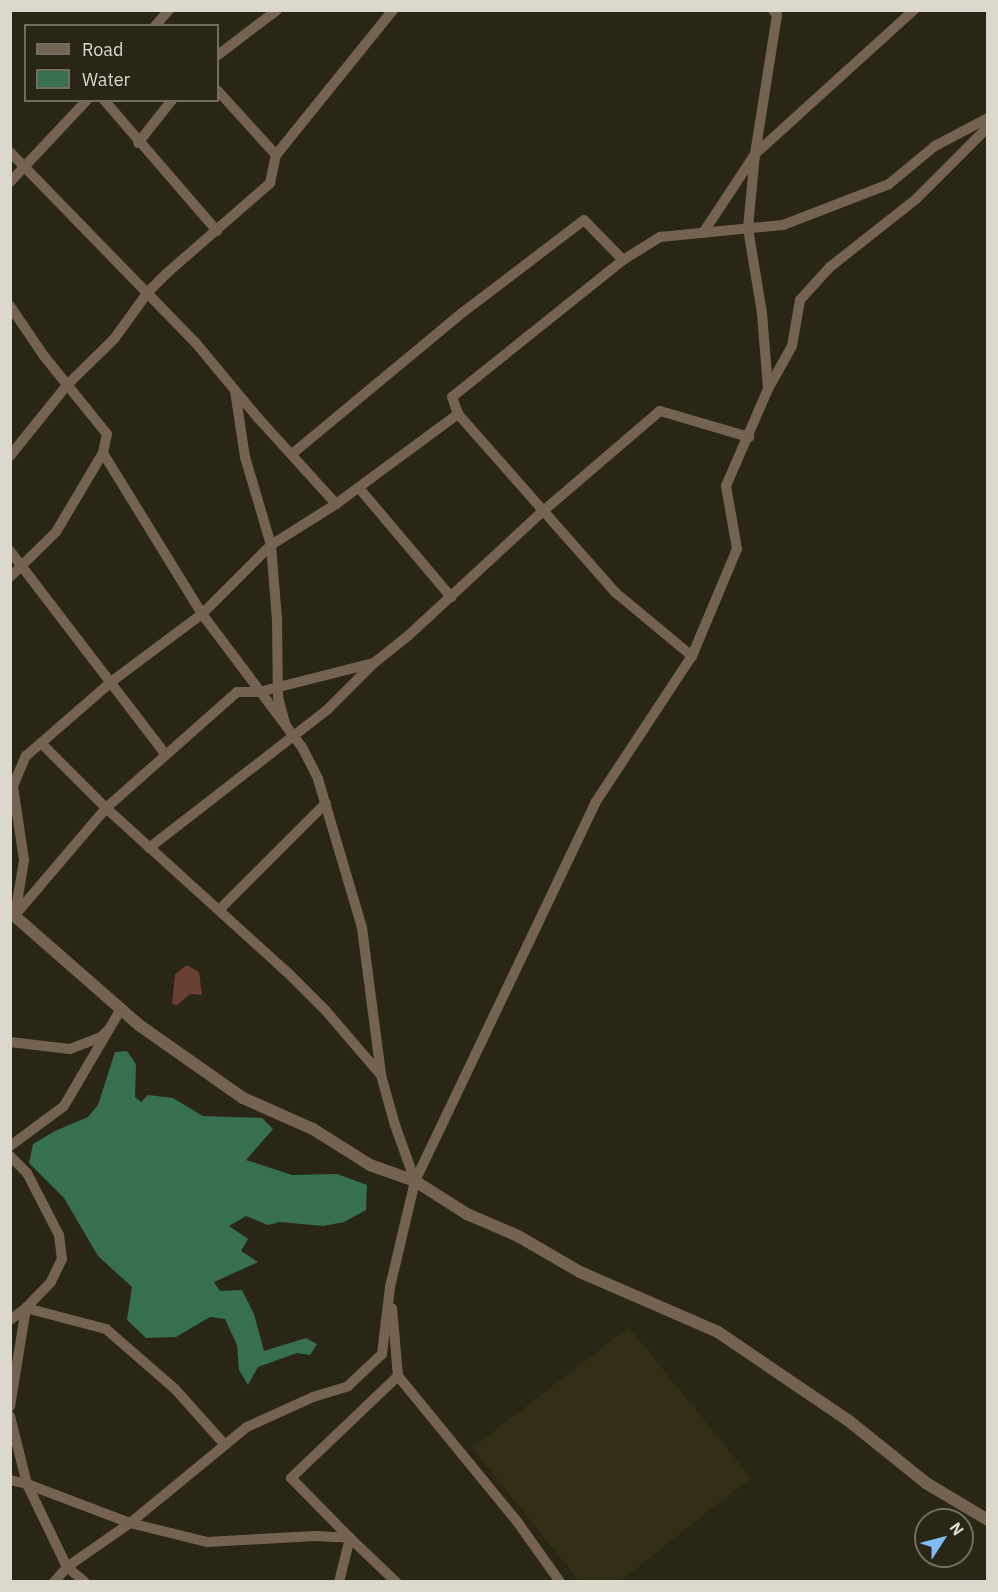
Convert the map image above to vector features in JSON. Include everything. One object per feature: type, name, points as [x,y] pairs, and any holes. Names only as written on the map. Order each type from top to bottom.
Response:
[{"type":"street","points":[[157,24],[169,10]]},
{"type":"street","points":[[219,54],[277,10]]},
{"type":"street","points":[[10,456],[67,385],[114,339],[148,292],[270,183],[276,155],[393,10]]},
{"type":"street","points":[[768,388],[762,313],[748,228],[755,154],[777,15],[773,10]]},
{"type":"street","points":[[703,233],[755,154],[914,10]]},
{"type":"street","points":[[219,92],[276,155]]},
{"type":"street","points":[[10,182],[85,102]]},
{"type":"street","points":[[106,102],[138,143],[217,231]]},
{"type":"street","points":[[138,143],[170,102]]},
{"type":"street","points":[[692,656],[616,593],[542,512],[458,414],[452,397],[623,260],[660,237],[783,225],[888,184],[935,146],[987,118]]},
{"type":"street","points":[[54,1581],[67,1567],[130,1523],[247,1427],[313,1397],[348,1386],[382,1354],[390,1287],[415,1181],[595,803],[692,656],[737,549],[726,486],[749,437],[768,388],[792,346],[800,300],[830,267],[916,199],[987,127]]},
{"type":"street","points":[[10,152],[148,292],[336,504]]},
{"type":"street","points":[[291,454],[462,313],[585,220],[623,260]]},
{"type":"street","points":[[10,306],[67,385],[107,434],[103,453],[56,532],[10,577]]},
{"type":"street","points":[[234,387],[245,457],[271,545],[277,619],[278,697],[290,732]]},
{"type":"street","points":[[149,848],[290,732],[328,709],[374,663],[451,597],[542,512],[660,411],[749,437]]},
{"type":"street","points":[[13,914],[24,860],[13,786],[14,771],[26,756],[111,682],[201,614],[271,545],[359,488],[458,414]]},
{"type":"street","points":[[103,453],[201,614],[290,732],[318,779],[362,928],[381,1075],[394,1125],[415,1181]]},
{"type":"street","points":[[359,488],[451,597]]},
{"type":"street","points":[[10,552],[165,754]]},
{"type":"street","points":[[13,914],[106,808],[237,692],[259,692],[278,685],[374,663]]},
{"type":"street","points":[[41,743],[106,808],[326,1011],[381,1075]]},
{"type":"street","points":[[219,910],[326,803]]},
{"type":"street","points":[[13,914],[139,1025],[243,1098],[313,1129],[370,1165],[415,1181],[467,1214],[518,1236],[580,1272],[718,1332],[849,1421],[926,1483],[987,1520]]},
{"type":"street","points":[[10,1146],[64,1106],[121,1009]]},
{"type":"street","points":[[10,1042],[70,1049],[102,1037],[110,1029]]},
{"type":"street","points":[[10,1156],[27,1173],[59,1235],[62,1259],[51,1282],[26,1308],[10,1320]]},
{"type":"street","points":[[390,1287],[398,1376],[516,1520],[560,1581]]},
{"type":"street","points":[[10,1407],[26,1308]]},
{"type":"street","points":[[26,1308],[106,1329],[175,1389],[225,1445]]},
{"type":"street","points":[[396,1581],[291,1478],[398,1376]]},
{"type":"street","points":[[10,1416],[27,1484],[67,1567],[85,1581]]},
{"type":"street","points":[[10,1480],[27,1484],[130,1523],[207,1542],[315,1536],[350,1538]]},
{"type":"street","points":[[339,1581],[350,1538]]},
{"type":"shaded area","points":[[187,965],[199,972],[202,995],[190,994],[177,1005],[172,1004],[175,974]]},
{"type":"shaded area","points":[[629,1327],[751,1478],[620,1581],[579,1581],[472,1448]]},
{"type":"water","points":[[127,1051],[136,1064],[135,1097],[141,1102],[148,1095],[173,1098],[203,1116],[262,1118],[273,1129],[246,1160],[292,1175],[337,1174],[367,1185],[366,1210],[344,1222],[323,1226],[280,1222],[268,1225],[246,1216],[229,1226],[248,1239],[241,1251],[258,1262],[214,1282],[220,1291],[242,1290],[254,1314],[264,1351],[306,1338],[317,1344],[310,1355],[297,1353],[258,1367],[248,1385],[239,1370],[237,1345],[225,1319],[210,1317],[176,1337],[146,1338],[127,1320],[132,1287],[98,1256],[64,1198],[29,1163],[33,1144],[55,1131],[88,1117],[98,1105],[115,1052]]}]
